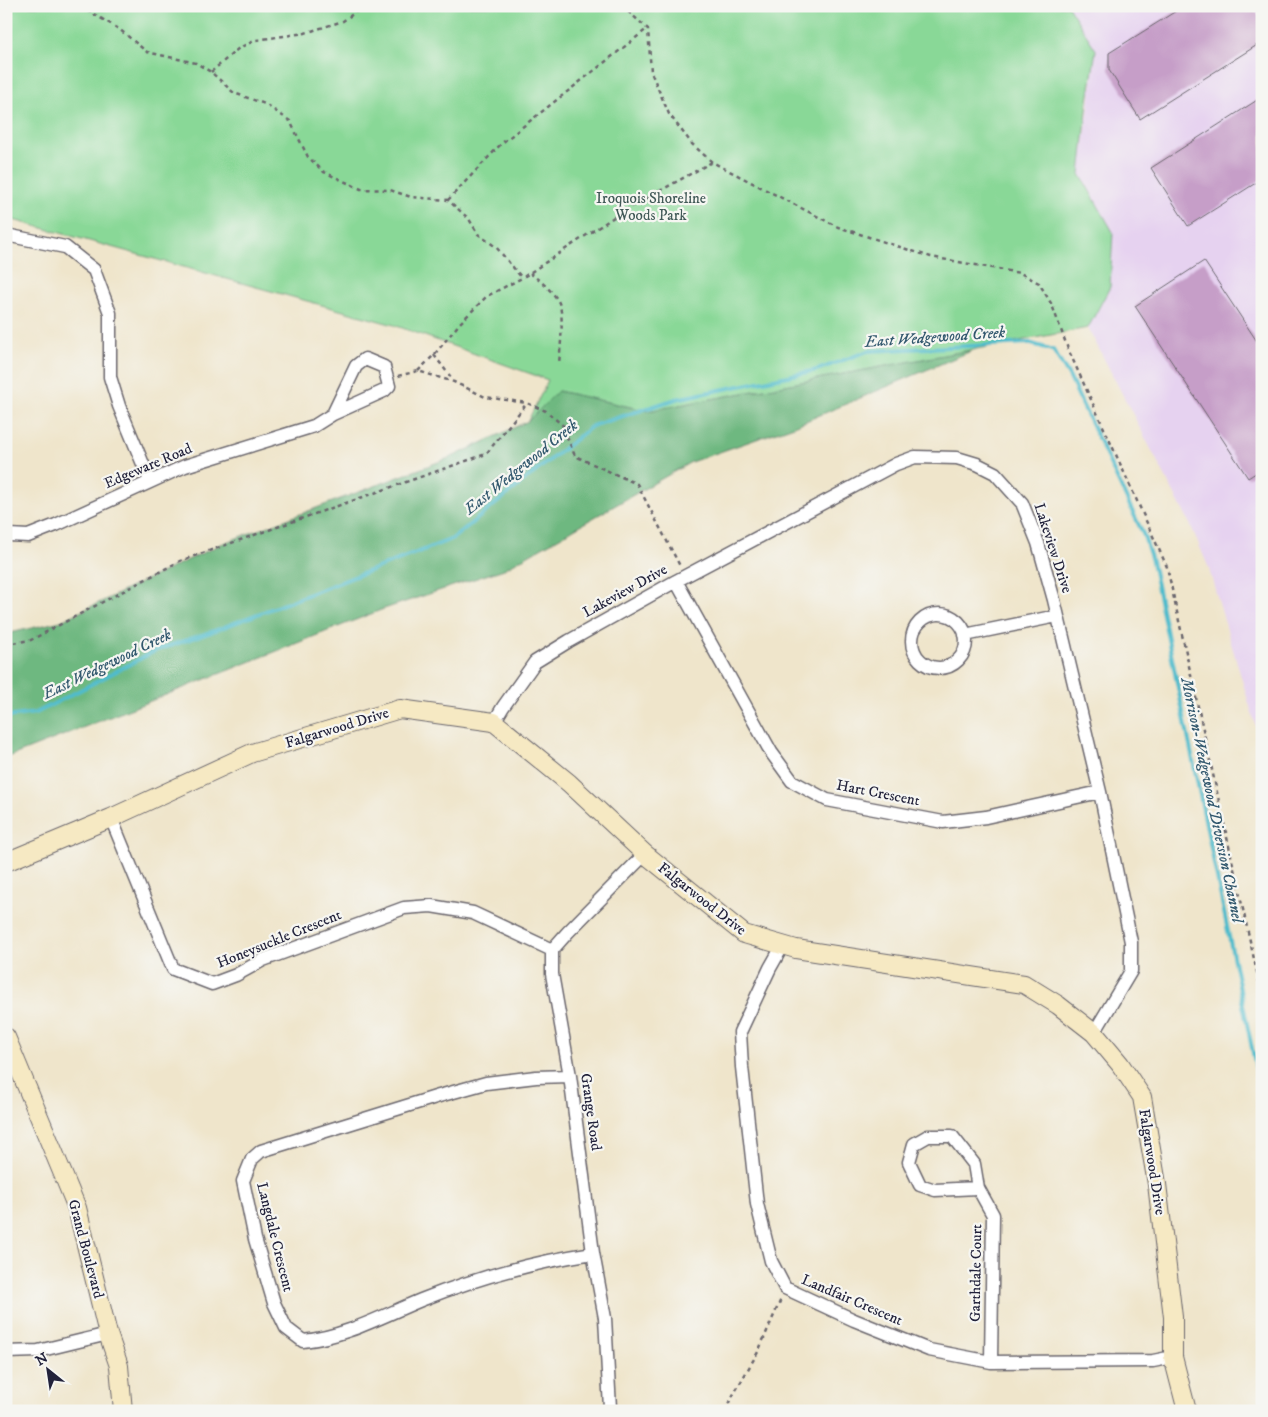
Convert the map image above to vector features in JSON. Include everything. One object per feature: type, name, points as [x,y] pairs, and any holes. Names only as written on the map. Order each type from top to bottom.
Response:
[{"type":"street","points":[[6,235],[65,247],[94,270],[110,313],[110,377],[119,406],[150,481]]},
{"type":"street","points":[[333,414],[356,366],[365,359],[384,368],[387,379]]},
{"type":"street","name":"Edgeware Road","points":[[6,532],[9,535],[28,536],[185,466],[314,426],[333,414],[384,391],[389,386],[387,379]]},
{"type":"street","name":"Lakeview Drive","points":[[494,722],[535,662],[676,581],[896,464],[915,457],[957,458],[977,464],[995,473],[1022,503],[1038,543],[1100,792],[1131,942],[1130,971],[1094,1033]]},
{"type":"street","name":"Hart Crescent","points":[[676,581],[771,752],[792,781],[827,800],[943,822],[986,817],[1100,792]]},
{"type":"street","points":[[930,615],[948,615],[962,627],[965,635],[966,644],[963,652],[951,665],[934,667],[919,659],[914,652],[912,635],[922,619],[930,615]]},
{"type":"street","points":[[965,635],[1057,616]]},
{"type":"street","name":"Falgarwood Drive","points":[[6,862],[111,818],[252,753],[400,709],[494,722],[569,782],[645,854],[744,934],[796,949],[1024,984],[1058,1005],[1094,1033],[1120,1064],[1142,1097],[1157,1184],[1174,1317],[1173,1357],[1187,1411]]},
{"type":"street","name":"Honeysuckle Crescent","points":[[111,818],[173,969],[212,984],[236,975],[263,960],[404,908],[431,906],[472,913],[552,950]]},
{"type":"street","points":[[552,950],[645,854]]},
{"type":"street","name":"Landfair Crescent","points":[[784,945],[770,968],[740,1032],[757,1204],[771,1261],[785,1288],[854,1320],[929,1350],[991,1362],[1153,1361],[1173,1357]]},
{"type":"street","name":"Grange Road","points":[[552,950],[552,974],[570,1076],[593,1253],[605,1318],[613,1410]]},
{"type":"street","name":"Grand Boulevard","points":[[6,1037],[77,1208],[108,1334],[119,1366],[123,1411]]},
{"type":"street","name":"Langdale Crescent","points":[[570,1076],[536,1077],[486,1083],[260,1151],[252,1159],[243,1181],[255,1239],[274,1303],[286,1328],[303,1341],[324,1339],[362,1324],[378,1320],[421,1300],[487,1277],[553,1259],[593,1253]]},
{"type":"street","name":"Garthdale Court","points":[[978,1188],[936,1190],[920,1185],[909,1162],[914,1144],[928,1136],[952,1136],[974,1164],[978,1188],[993,1216],[991,1362]]},
{"type":"street","points":[[6,1352],[38,1351],[108,1334]]},
{"type":"path","points":[[80,6],[119,29],[147,52],[196,63],[211,72],[234,93],[264,104],[290,121],[308,157],[324,172],[361,189],[390,190],[410,197],[448,200],[469,219],[478,234],[496,247],[522,278]]},
{"type":"path","points":[[211,72],[239,48],[256,40],[305,33],[343,22],[364,6]]},
{"type":"path","points":[[622,6],[648,28],[651,72],[669,114],[692,144],[712,162],[838,227],[931,258],[1020,273],[1039,283],[1052,305],[1068,349],[1167,567],[1262,995]]},
{"type":"path","points":[[448,200],[502,143],[648,28]]},
{"type":"path","points":[[387,379],[418,371],[434,355],[460,323],[487,296],[522,278],[620,213],[712,162]]},
{"type":"path","points":[[530,273],[544,284],[560,302],[562,336],[559,364]]},
{"type":"path","points":[[434,355],[454,382]]},
{"type":"path","points":[[418,371],[454,382],[485,397],[527,403],[546,411],[567,429],[565,432],[574,456],[637,484],[681,567],[676,581]]},
{"type":"path","points":[[6,644],[31,640],[180,561],[486,454],[527,403]]},
{"type":"path","points":[[724,1411],[758,1352],[785,1288]]},
{"type":"shaded area","points":[[1068,6],[1262,6],[1262,747],[1208,566],[1191,526],[1088,328],[1110,287],[1113,232],[1080,174],[1096,50]]},
{"type":"green space","name":"Iroquois Shoreline Woods Park","points":[[6,6],[1068,6],[1096,50],[1080,174],[1113,232],[1110,287],[1088,328],[648,411],[558,391],[528,421],[548,380],[394,325],[6,218]]},
{"type":"green space","points":[[976,349],[794,426],[691,462],[504,569],[381,610],[6,758],[6,634],[61,621],[221,544],[454,456],[528,421],[558,391],[648,411]]},
{"type":"building","points":[[1184,6],[1253,6],[1262,21],[1262,42],[1140,119],[1109,70],[1109,53]]},
{"type":"building","points":[[1262,97],[1262,179],[1188,226],[1151,168]]},
{"type":"building","points":[[1204,261],[1262,349],[1262,469],[1248,478],[1135,306]]},
{"type":"waterway","name":"East Wedgewood Creek","points":[[6,717],[36,713],[157,650],[211,632],[452,539],[592,426],[676,399],[817,370],[868,351],[1029,343],[1053,350],[1069,376],[1144,536],[1152,561],[1262,1097]]},
{"type":"water label","name":"Morrison-Wedgewood Diversion Channel","points":[[1212,800]]}]
